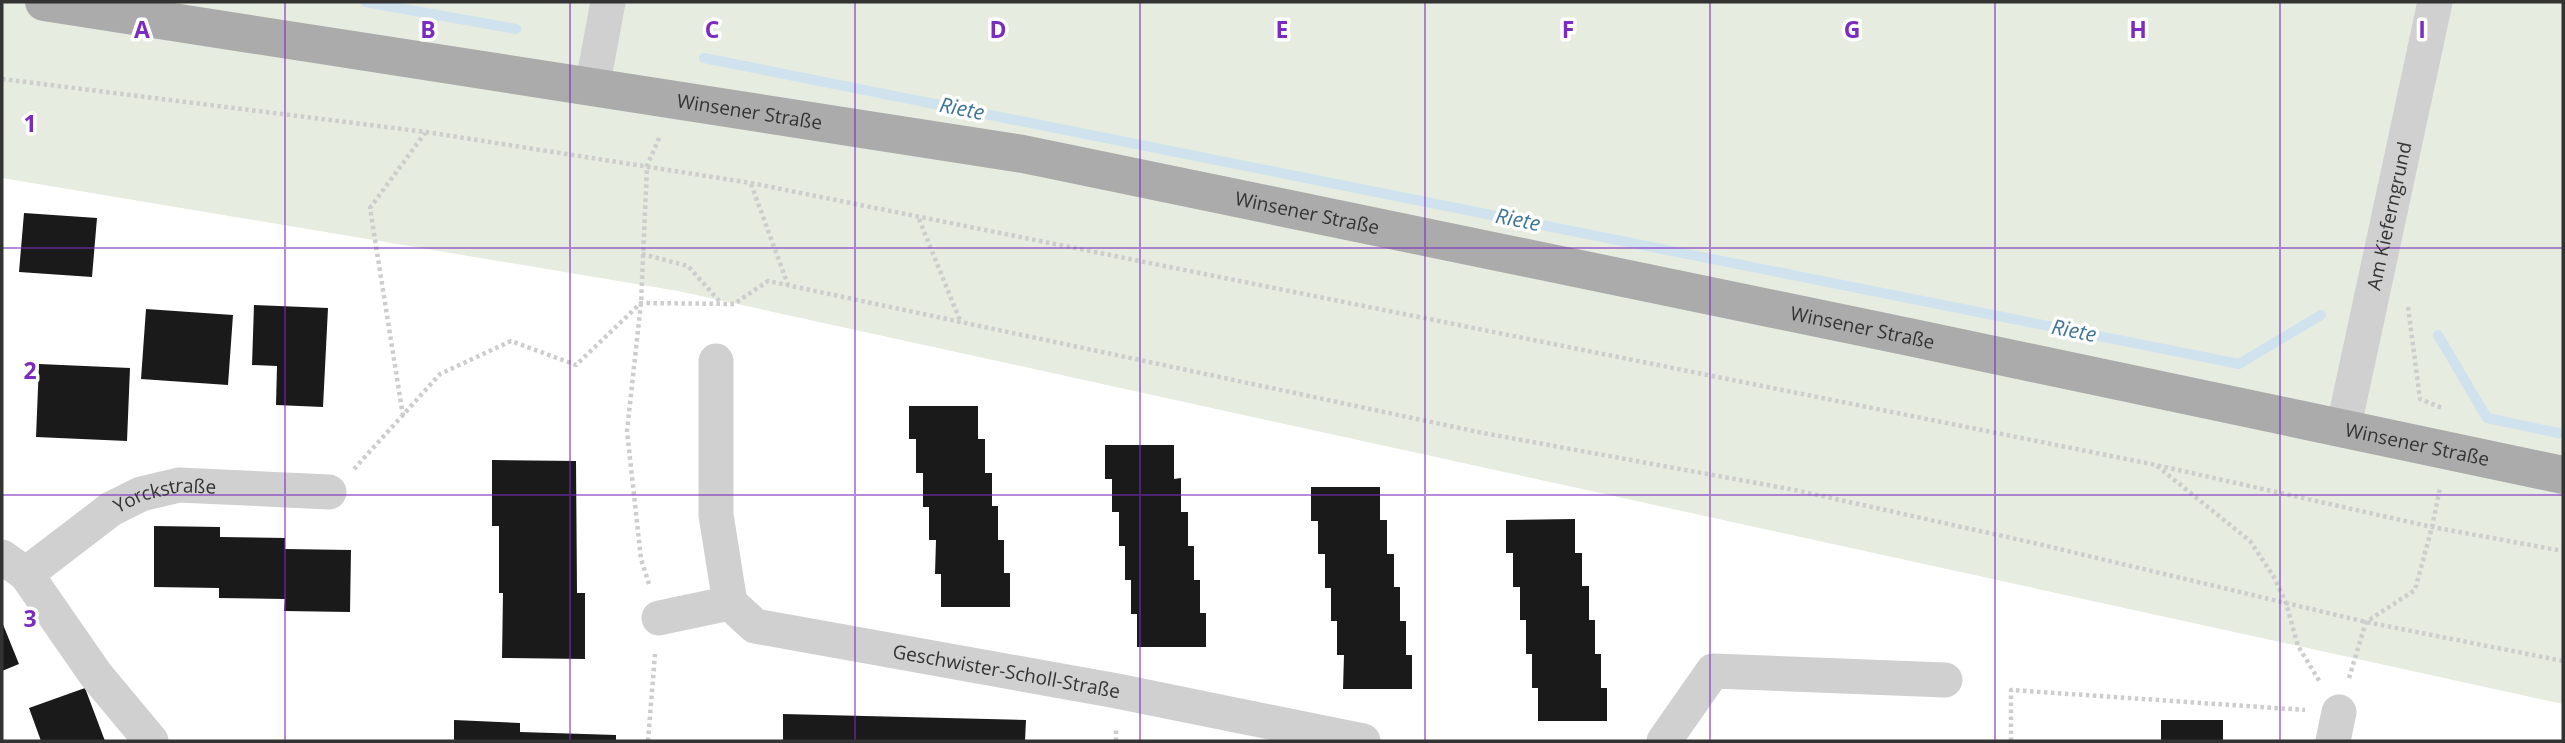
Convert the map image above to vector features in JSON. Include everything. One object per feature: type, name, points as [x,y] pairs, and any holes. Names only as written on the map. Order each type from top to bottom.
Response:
[{"type":"main road","name":"Winsener Straße","points":[[44,2],[1023,154],[2563,475]]},
{"type":"street","points":[[592,88],[608,2]]},
{"type":"street","name":"Am Kieferngrund","points":[[2343,430],[2435,2]]},
{"type":"street","points":[[659,618],[730,603],[716,515],[716,361]]},
{"type":"street","name":"Yorckstraße","points":[[151,741],[96,675],[14,566],[141,494],[179,485],[329,492]]},
{"type":"street","name":"Geschwister-Scholl-Straße","points":[[730,603],[755,626],[1117,691],[1206,726],[1363,741]]},
{"type":"street","points":[[1664,741],[1713,671],[1945,680]]},
{"type":"path","points":[[2,79],[426,132],[751,183],[2156,465],[2432,527],[2563,551]]},
{"type":"path","points":[[403,416],[370,208],[426,132]]},
{"type":"path","points":[[647,166],[641,303],[628,431],[641,559],[659,618],[648,741]]},
{"type":"path","points":[[751,183],[788,285]]},
{"type":"path","points":[[919,218],[961,323]]},
{"type":"path","points":[[642,254],[688,266],[722,304]]},
{"type":"path","points":[[329,492],[363,460],[440,374],[511,341],[576,365],[641,303],[734,304],[768,281],[1483,433],[1795,490],[2034,542],[2366,622],[2563,661]]},
{"type":"path","points":[[2336,727],[2366,622],[2415,590],[2432,527],[2446,452],[2450,412],[2420,400],[2407,304]]},
{"type":"path","points":[[2156,465],[2250,541],[2274,576],[2286,603],[2298,646],[2336,727]]},
{"type":"path","points":[[2011,741],[2011,690],[2336,727]]},
{"type":"shaded area","points":[[2,2],[2563,2],[2563,704],[678,291],[2,178]]},
{"type":"building","points":[[24,213],[97,218],[92,277],[19,272]]},
{"type":"building","points":[[254,305],[328,308],[323,407],[276,405],[277,366],[252,365]]},
{"type":"building","points":[[146,309],[233,315],[228,385],[141,379]]},
{"type":"building","points":[[39,364],[130,368],[127,441],[36,437]]},
{"type":"building","points":[[909,406],[978,406],[978,439],[985,439],[985,473],[992,473],[992,506],[998,506],[998,540],[1004,540],[1004,573],[1010,573],[1010,607],[941,607],[941,574],[935,574],[936,540],[929,540],[929,507],[923,507],[923,473],[916,473],[916,439],[909,439]]},
{"type":"building","points":[[1105,445],[1174,445],[1174,479],[1181,478],[1181,512],[1188,512],[1188,546],[1194,546],[1194,580],[1200,580],[1200,613],[1206,613],[1206,647],[1137,647],[1137,614],[1131,614],[1131,580],[1125,580],[1125,546],[1119,546],[1119,512],[1112,512],[1112,479],[1105,479]]},
{"type":"building","points":[[492,460],[576,461],[577,593],[585,593],[585,659],[502,658],[503,593],[499,593],[499,526],[492,526]]},
{"type":"building","points":[[1311,487],[1380,487],[1380,520],[1387,520],[1387,554],[1394,554],[1394,587],[1400,587],[1400,621],[1406,621],[1406,655],[1412,655],[1412,689],[1343,689],[1344,655],[1337,655],[1337,621],[1331,621],[1331,588],[1325,588],[1325,554],[1318,554],[1318,521],[1311,521]]},
{"type":"building","points":[[1575,519],[1575,553],[1582,553],[1582,586],[1589,586],[1589,620],[1595,620],[1595,654],[1601,654],[1601,688],[1607,688],[1607,721],[1538,721],[1538,688],[1532,688],[1532,654],[1526,654],[1526,620],[1520,620],[1520,587],[1513,587],[1513,553],[1506,553],[1506,520]]},
{"type":"building","points":[[154,526],[220,527],[220,537],[285,538],[285,549],[351,550],[350,612],[284,611],[285,599],[219,598],[219,588],[154,587]]},
{"type":"building","points":[[2,622],[19,664],[2,671]]},
{"type":"building","points":[[85,688],[105,741],[41,741],[29,708]]},
{"type":"building","points":[[783,714],[1026,720],[1025,741],[783,741]]},
{"type":"building","points":[[454,720],[520,723],[520,732],[616,735],[616,741],[454,741]]},
{"type":"building","points":[[2161,720],[2223,720],[2223,741],[2161,741]]},
{"type":"waterway","name":"Riete","points":[[365,2],[516,29]]},
{"type":"waterway","name":"Riete","points":[[704,58],[2239,364],[2321,315]]},
{"type":"waterway","name":"Riete","points":[[2438,335],[2487,418],[2563,434]]}]
